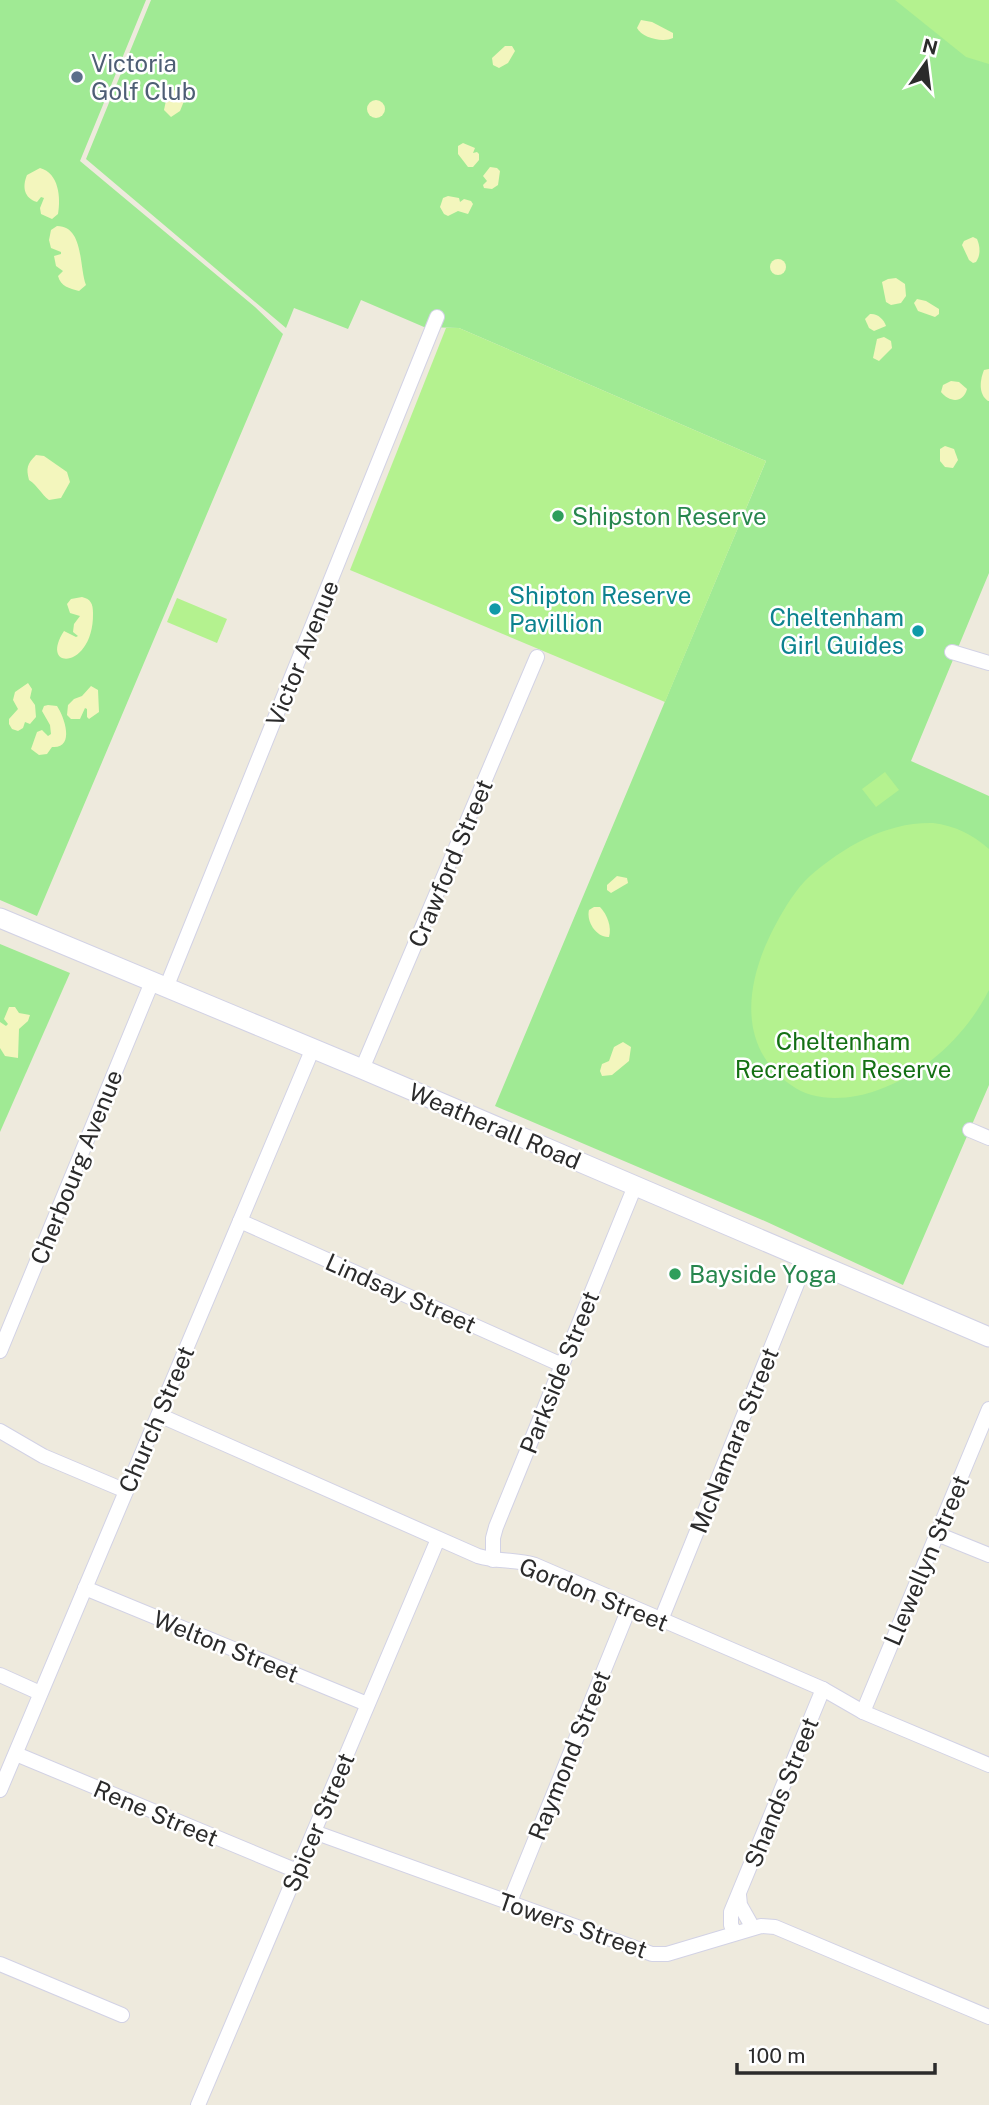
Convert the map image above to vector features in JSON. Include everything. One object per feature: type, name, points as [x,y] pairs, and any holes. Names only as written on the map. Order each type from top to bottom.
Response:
[{"type":"street","name":"Victor Avenue","points":[[159,985],[437,317]]},
{"type":"street","points":[[952,652],[989,663]]},
{"type":"street","name":"Crawford Street","points":[[362,1069],[537,657]]},
{"type":"street","name":"Weatherall Road","points":[[0,918],[988,1333]]},
{"type":"street","name":"Cherbourg Avenue","points":[[0,1351],[159,985]]},
{"type":"street","name":"Church Street","points":[[0,1790],[313,1048]]},
{"type":"street","points":[[970,1130],[989,1138]]},
{"type":"street","name":"Parkside Street","points":[[493,1560],[496,1527],[635,1186]]},
{"type":"street","name":"Lindsay Street","points":[[240,1221],[562,1365]]},
{"type":"street","name":"McNamara Street","points":[[661,1620],[807,1259]]},
{"type":"street","name":"Llewellyn Street","points":[[863,1712],[989,1409]]},
{"type":"street","name":"Gordon Street","points":[[159,1415],[478,1556],[493,1560],[518,1560],[535,1565],[823,1689],[863,1712],[989,1766]]},
{"type":"street","points":[[0,1431],[43,1456],[126,1491]]},
{"type":"street","points":[[937,1534],[989,1555]]},
{"type":"street","name":"Spicer Street","points":[[198,2105],[438,1539]]},
{"type":"street","name":"Welton Street","points":[[85,1588],[367,1704]]},
{"type":"street","name":"Raymond Street","points":[[509,1904],[630,1606]]},
{"type":"street","points":[[0,1675],[40,1693]]},
{"type":"street","name":"Shands Street","points":[[734,1933],[731,1917],[738,1895],[823,1689]]},
{"type":"street","name":"Rene Street","points":[[16,1754],[297,1871]]},
{"type":"street","name":"Towers Street","points":[[314,1832],[652,1954],[667,1954],[753,1928],[768,1926],[786,1930],[989,2017]]},
{"type":"street","name":"Shands Street","points":[[738,1895],[740,1905],[753,1928]]},
{"type":"street","points":[[0,1964],[122,2015]]},
{"type":"green space","name":"Victoria Golf Club","points":[[0,0],[146,0],[80,161],[255,307],[283,334],[37,916],[0,900]]},
{"type":"green space","name":"Cheltenham Recreation Reserve","points":[[151,0],[989,0],[989,573],[911,761],[989,796],[989,1085],[903,1285],[767,1222],[495,1106],[766,461],[459,328],[424,327],[361,300],[348,329],[294,308],[286,328],[86,159]]},
{"type":"green space","points":[[895,0],[989,0],[989,64],[966,57]]},
{"type":"green space","name":"Shipston Reserve","points":[[446,328],[459,328],[766,461],[665,702],[350,570]]},
{"type":"green space","points":[[177,598],[227,619],[217,643],[167,622]]},
{"type":"green space","points":[[885,772],[899,790],[876,807],[862,789]]},
{"type":"green space","name":"Cheltenham Recreation Reserve","points":[[933,823],[963,832],[989,849],[989,990],[969,1022],[943,1050],[896,1083],[845,1098],[822,1097],[801,1091],[773,1069],[761,1050],[754,1030],[751,1009],[753,988],[766,944],[791,898],[823,865],[852,846],[883,831]]},
{"type":"green space","points":[[0,944],[70,973],[0,1132]]},
{"type":"sand","points":[[641,20],[652,22],[673,33],[673,38],[659,40],[648,37],[637,28]]},
{"type":"sand","points":[[505,46],[512,46],[515,51],[508,63],[499,68],[493,65],[492,58]]},
{"type":"sand","points":[[177,90],[184,101],[180,111],[171,117],[164,110],[168,91]]},
{"type":"sand","points":[[376,100],[384,105],[385,109],[380,117],[376,118],[368,113],[367,109],[372,101]]},
{"type":"sand","points":[[463,143],[475,148],[473,153],[479,154],[479,160],[473,167],[468,167],[458,154],[458,146]]},
{"type":"sand","points":[[490,167],[500,171],[498,185],[492,189],[484,188],[483,185],[487,181],[483,176]]},
{"type":"sand","points":[[40,168],[51,175],[57,187],[58,214],[52,219],[41,214],[44,198],[41,197],[37,202],[25,192],[27,175]]},
{"type":"sand","points":[[443,198],[459,198],[460,202],[464,199],[471,201],[473,204],[468,214],[458,211],[448,216],[444,214],[440,207]]},
{"type":"sand","points":[[57,226],[66,228],[76,240],[86,285],[79,291],[63,285],[59,280],[58,276],[63,271],[56,266],[54,256],[61,252],[51,248],[49,240],[51,230]]},
{"type":"sand","points":[[973,237],[977,239],[979,251],[978,259],[973,263],[962,245]]},
{"type":"sand","points":[[778,259],[784,261],[784,273],[778,275],[772,273],[770,267],[772,261]]},
{"type":"sand","points":[[896,278],[905,284],[906,296],[901,303],[891,305],[886,302],[882,282]]},
{"type":"sand","points":[[917,299],[939,309],[939,314],[935,317],[918,311],[914,303]]},
{"type":"sand","points":[[870,314],[880,317],[886,326],[874,331],[869,328],[865,319]]},
{"type":"sand","points":[[884,337],[891,341],[892,348],[879,361],[873,358],[877,339]]},
{"type":"sand","points":[[989,369],[988,401],[981,391],[981,382],[984,370]]},
{"type":"sand","points":[[951,381],[959,382],[967,389],[959,399],[952,399],[941,392],[943,385]]},
{"type":"sand","points":[[945,446],[954,449],[958,460],[953,468],[945,467],[940,461],[940,449]]},
{"type":"sand","points":[[36,455],[44,456],[67,472],[70,482],[61,498],[49,500],[29,480],[28,466]]},
{"type":"sand","points":[[82,597],[93,607],[91,632],[77,654],[62,658],[58,653],[58,644],[64,631],[78,636],[73,632],[74,624],[80,616],[70,613],[67,604],[71,599]]},
{"type":"sand","points":[[28,683],[32,689],[30,698],[35,705],[36,717],[30,724],[25,722],[23,728],[18,731],[12,729],[9,719],[18,709],[13,700],[15,692]]},
{"type":"sand","points":[[91,686],[98,690],[99,712],[89,719],[85,708],[80,719],[71,719],[67,715],[68,705]]},
{"type":"sand","points":[[44,706],[57,706],[60,711],[66,738],[64,743],[52,747],[47,754],[39,755],[31,749],[37,732],[42,730],[48,736],[51,734],[50,725],[42,711]]},
{"type":"sand","points":[[617,876],[627,878],[628,883],[611,893],[607,890],[607,885]]},
{"type":"sand","points":[[600,907],[607,917],[609,937],[600,935],[591,924],[589,910]]},
{"type":"sand","points":[[9,1007],[15,1007],[19,1013],[30,1015],[28,1021],[19,1029],[18,1058],[5,1056],[0,1048],[0,1022],[6,1026],[8,1024],[4,1019]]},
{"type":"sand","points":[[623,1042],[631,1047],[629,1061],[612,1075],[602,1076],[602,1064],[609,1061],[614,1047]]},
{"type":"place","name":"Victoria Golf Club","points":[[77,77]]},
{"type":"place","name":"Shipston Reserve","points":[[558,516]]},
{"type":"place","name":"Shipton Reserve Pavillion","points":[[495,609]]},
{"type":"place","name":"Cheltenham Girl Guides","points":[[918,631]]},
{"type":"place","name":"Bayside Yoga","points":[[675,1274]]}]
